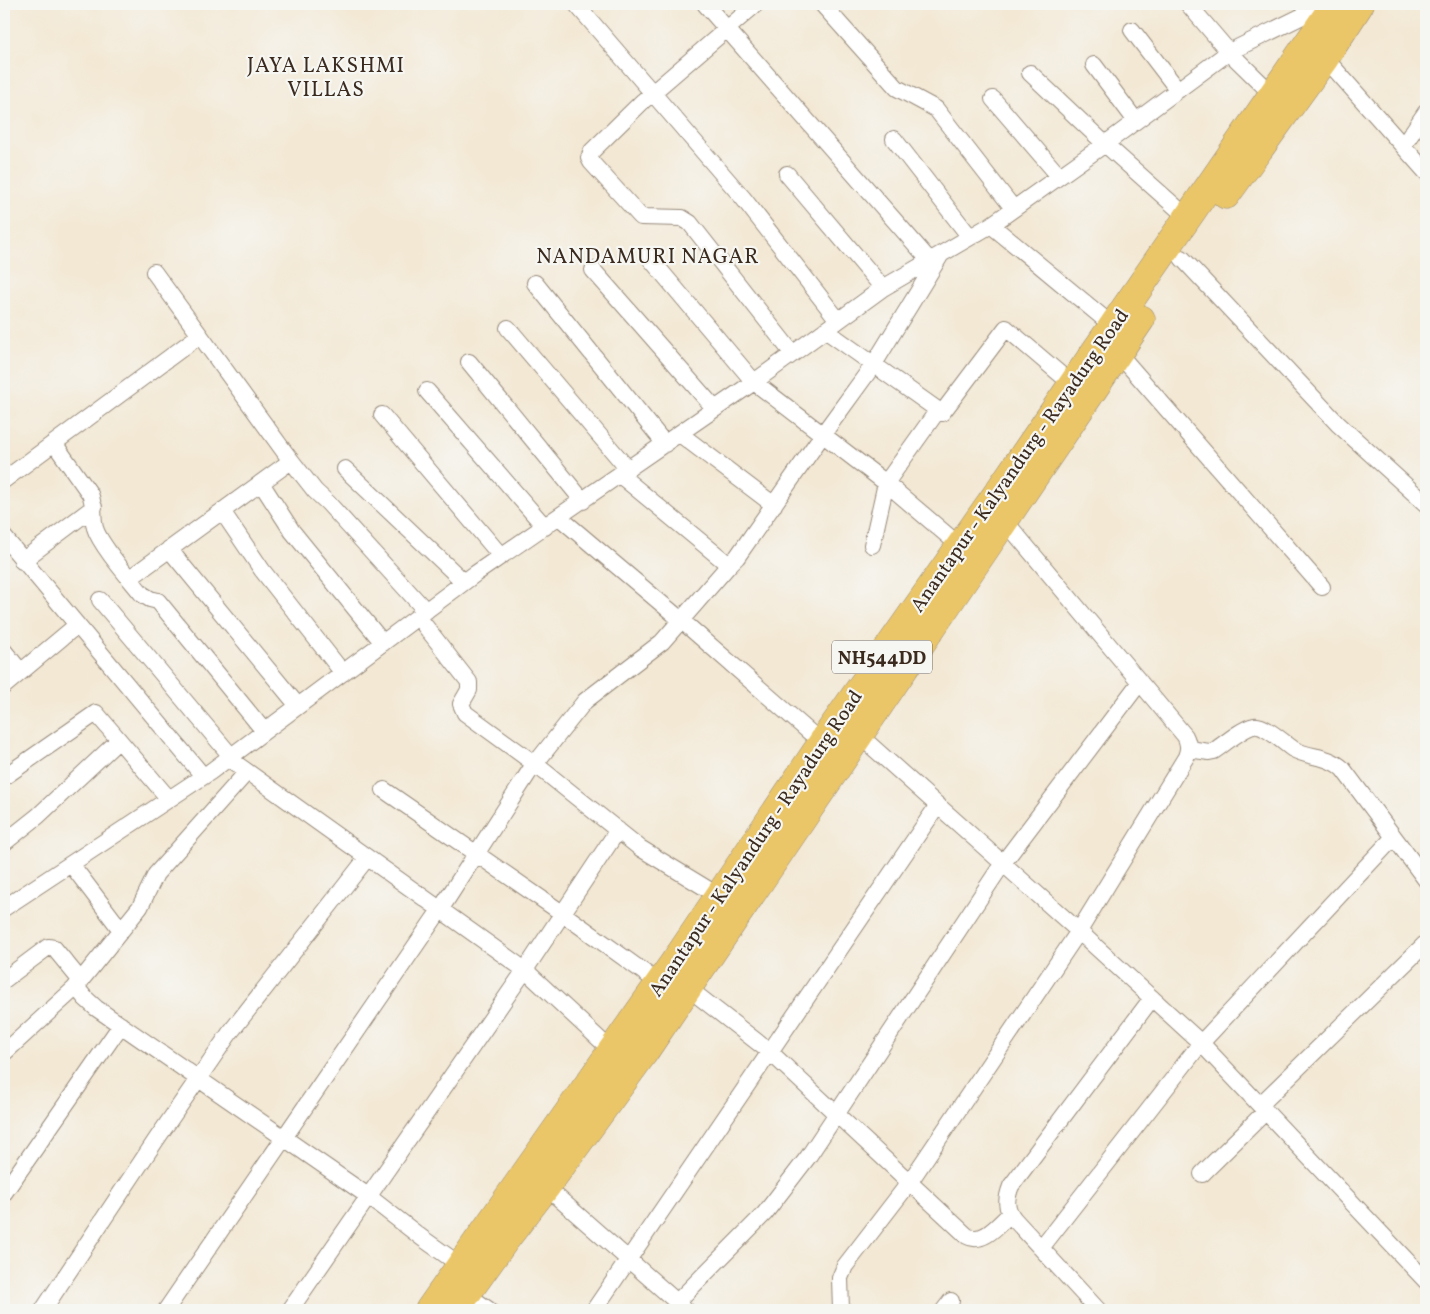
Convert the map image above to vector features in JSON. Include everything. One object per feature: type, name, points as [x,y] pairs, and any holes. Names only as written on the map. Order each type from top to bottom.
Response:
[{"type":"highway","name":"Anantapur - Kalyandurg - Rayadurg Road","points":[[460,1302],[643,1054],[859,735],[998,512],[1072,385],[1273,95],[1327,4]]},
{"type":"highway","name":"Anantapur - Kalyandurg - Rayadurg Road","points":[[429,1310],[659,983],[960,546],[998,512],[1118,353],[1182,258],[1325,58],[1360,4]]},
{"type":"street","points":[[576,4],[743,198],[832,325],[874,364],[942,413],[1006,328],[1072,385]]},
{"type":"street","points":[[705,4],[935,258]]},
{"type":"street","points":[[756,4],[653,93],[590,154],[591,162],[641,217],[682,218],[690,223],[793,354]]},
{"type":"street","points":[[822,4],[897,88],[936,108],[1013,208]]},
{"type":"street","points":[[1188,4],[1229,52],[1273,95]]},
{"type":"street","points":[[4,908],[203,776],[464,582],[680,434],[883,288],[991,225],[1105,144],[1229,52],[1327,4]]},
{"type":"street","points":[[1132,30],[1178,90]]},
{"type":"street","points":[[1325,58],[1426,172]]},
{"type":"street","points":[[1094,65],[1136,121]]},
{"type":"street","points":[[1030,73],[1105,144],[1188,218]]},
{"type":"street","points":[[993,99],[1059,176]]},
{"type":"street","points":[[1403,146],[1426,112]]},
{"type":"street","points":[[894,139],[970,237]]},
{"type":"street","points":[[787,174],[883,288]]},
{"type":"street","points":[[991,225],[1113,326]]},
{"type":"street","points":[[648,256],[754,382],[886,483],[960,546]]},
{"type":"street","points":[[166,1310],[440,910],[535,764],[585,701],[662,642],[737,557],[874,364],[935,258]]},
{"type":"street","points":[[1182,258],[1338,424],[1426,504]]},
{"type":"street","points":[[593,270],[715,409]]},
{"type":"street","points":[[154,272],[315,492],[328,504],[422,614],[469,682],[469,690],[461,704],[465,713],[535,764],[640,848],[719,896]]},
{"type":"street","points":[[535,283],[665,444]]},
{"type":"street","points":[[508,328],[624,472],[729,564]]},
{"type":"street","points":[[4,480],[200,335]]},
{"type":"street","points":[[1118,353],[1322,587]]},
{"type":"street","points":[[469,362],[583,500]]},
{"type":"street","points":[[427,391],[545,527]]},
{"type":"street","points":[[872,545],[886,483],[938,410]]},
{"type":"street","points":[[382,415],[501,556]]},
{"type":"street","points":[[680,434],[774,505]]},
{"type":"street","points":[[54,444],[90,494],[94,507],[94,527],[97,534],[142,594],[158,601],[264,731]]},
{"type":"street","points":[[130,578],[291,461]]},
{"type":"street","points":[[344,469],[464,582]]},
{"type":"street","points":[[261,483],[292,531],[383,643]]},
{"type":"street","points":[[22,560],[94,507]]},
{"type":"street","points":[[222,511],[262,570],[343,673]]},
{"type":"street","points":[[841,1310],[839,1285],[842,1272],[910,1183],[1079,931],[1186,758],[1189,749],[1185,736],[998,512]]},
{"type":"street","points":[[559,517],[681,620],[822,744]]},
{"type":"street","points":[[4,537],[203,776]]},
{"type":"street","points":[[169,549],[298,706]]},
{"type":"street","points":[[100,600],[229,757],[247,772],[525,970],[611,1050]]},
{"type":"street","points":[[4,686],[76,625]]},
{"type":"street","points":[[4,651],[21,672]]},
{"type":"street","points":[[546,1187],[682,1306],[765,1213],[808,1157],[1003,863],[1140,682]]},
{"type":"street","points":[[4,777],[96,713],[169,799]]},
{"type":"street","points":[[1189,749],[1214,751],[1249,727],[1256,725],[1302,753],[1327,758],[1343,769],[1426,880]]},
{"type":"street","points":[[859,735],[1079,931],[1201,1043],[1426,1281]]},
{"type":"street","points":[[4,843],[38,816],[119,740]]},
{"type":"street","points":[[5,1048],[79,984],[140,907],[156,874],[247,772]]},
{"type":"street","points":[[384,790],[562,913],[659,983]]},
{"type":"street","points":[[594,1310],[938,805]]},
{"type":"street","points":[[290,1310],[525,970],[618,830]]},
{"type":"street","points":[[1041,1248],[1201,1043],[1394,837]]},
{"type":"street","points":[[43,1310],[150,1148],[229,1034],[367,858]]},
{"type":"street","points":[[71,864],[121,930]]},
{"type":"street","points":[[1202,1174],[1263,1108],[1426,943]]},
{"type":"street","points":[[4,980],[51,947],[54,948],[90,1003],[368,1196],[460,1265]]},
{"type":"street","points":[[688,988],[770,1052],[836,1116],[967,1236],[972,1239],[981,1238],[1010,1214]]},
{"type":"street","points":[[1098,1310],[1010,1214],[1006,1202],[1011,1186],[1152,998]]},
{"type":"street","points":[[4,1193],[121,1025]]},
{"type":"street","points":[[460,1302],[489,1310]]},
{"type":"district","name":"JAYA LAKSHMI VILLAS","points":[[326,77]]},
{"type":"district","name":"NANDAMURI NAGAR","points":[[648,256]]}]
